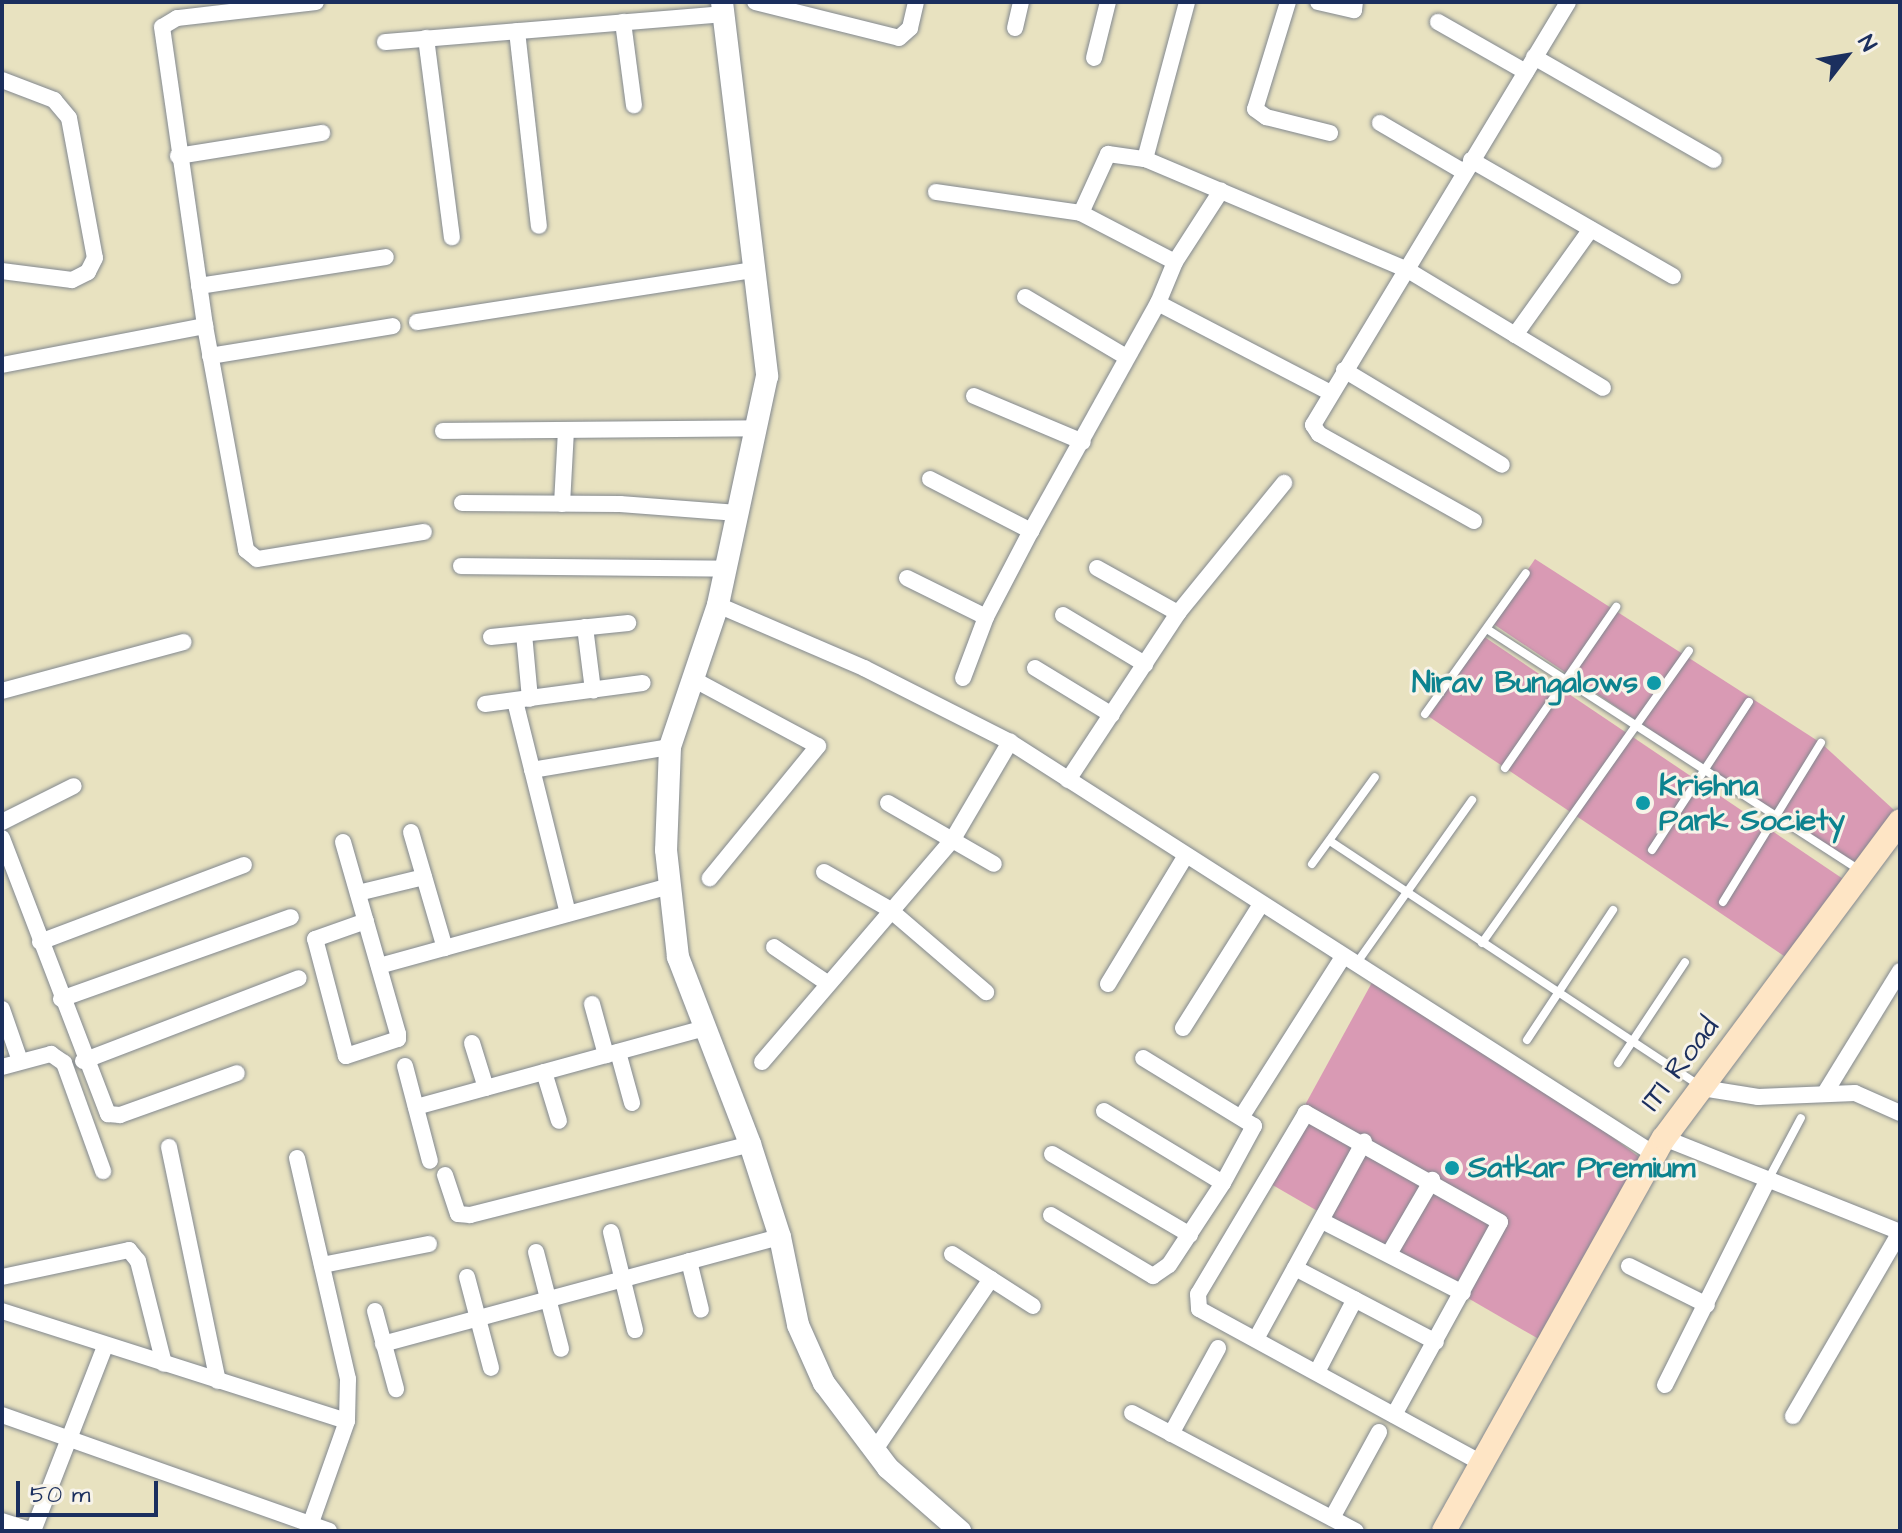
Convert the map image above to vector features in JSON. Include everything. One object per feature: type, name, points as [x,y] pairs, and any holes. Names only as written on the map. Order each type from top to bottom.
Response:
[{"type":"main road","name":"ITI Road","points":[[1444,1531],[1659,1146],[1900,821]]},
{"type":"street","points":[[316,2],[177,18],[162,27],[178,156],[205,326],[249,556],[265,558],[424,532]]},
{"type":"street","points":[[755,2],[796,7],[899,38],[910,28],[916,2]]},
{"type":"street","points":[[1015,28],[1021,2]]},
{"type":"street","points":[[1094,58],[1108,2]]},
{"type":"street","points":[[1145,159],[1187,2]]},
{"type":"street","points":[[1288,2],[1255,109],[1266,117],[1330,133]]},
{"type":"street","points":[[1318,2],[1354,10],[1355,2]]},
{"type":"street","points":[[1474,521],[1319,434],[1314,421],[1466,165],[1568,2]]},
{"type":"street","points":[[385,42],[623,22],[722,8],[767,376],[718,605],[670,747],[670,886],[678,957],[750,1144],[780,1237],[798,1325],[817,1368],[874,1451],[960,1531]]},
{"type":"street","points":[[623,22],[634,105]]},
{"type":"street","points":[[1438,22],[1526,72]]},
{"type":"street","points":[[517,31],[539,226]]},
{"type":"street","points":[[426,38],[452,237]]},
{"type":"street","points":[[1534,57],[1714,160]]},
{"type":"street","points":[[2,80],[54,100],[69,118],[95,258],[88,272],[72,280],[2,271]]},
{"type":"street","points":[[1380,123],[1591,229],[1673,276]]},
{"type":"street","points":[[178,156],[322,133]]},
{"type":"street","points":[[1081,213],[1108,154],[1145,159],[1406,269],[1603,388]]},
{"type":"street","points":[[963,678],[986,617],[1031,531],[1158,303],[1175,262],[1221,191]]},
{"type":"street","points":[[936,192],[1081,213],[1175,262]]},
{"type":"street","points":[[1515,335],[1591,229]]},
{"type":"street","points":[[199,286],[386,257]]},
{"type":"street","points":[[417,322],[754,270]]},
{"type":"street","points":[[1025,297],[1126,357]]},
{"type":"street","points":[[1158,303],[1331,393]]},
{"type":"street","points":[[2,365],[205,326]]},
{"type":"street","points":[[210,356],[393,326]]},
{"type":"street","points":[[1344,370],[1502,465]]},
{"type":"street","points":[[974,396],[1083,442]]},
{"type":"street","points":[[443,431],[756,428]]},
{"type":"street","points":[[562,504],[566,430]]},
{"type":"street","points":[[930,479],[1031,531]]},
{"type":"street","points":[[1068,780],[1178,613],[1284,483]]},
{"type":"street","points":[[462,503],[562,504],[738,513]]},
{"type":"street","points":[[461,566],[726,569]]},
{"type":"street","points":[[1097,568],[1178,613]]},
{"type":"street","points":[[907,578],[986,617]]},
{"type":"street","points":[[718,605],[864,668],[1010,742],[1349,961],[1659,1146],[1767,1181],[1900,1232],[1793,1416]]},
{"type":"street","points":[[1063,615],[1145,664]]},
{"type":"street","points":[[491,637],[628,623]]},
{"type":"street","points":[[585,627],[593,690]]},
{"type":"street","points":[[524,634],[522,700],[532,770],[568,914]]},
{"type":"street","points":[[2,691],[184,642]]},
{"type":"street","points":[[1035,668],[1112,715]]},
{"type":"street","points":[[691,678],[818,746],[710,878]]},
{"type":"street","points":[[485,704],[643,683]]},
{"type":"street","points":[[762,1062],[889,909],[953,839],[1010,742]]},
{"type":"street","points":[[532,770],[670,747]]},
{"type":"street","points":[[2,822],[74,786]]},
{"type":"street","points":[[888,803],[994,864]]},
{"type":"street","points":[[411,832],[445,948]]},
{"type":"street","points":[[2,838],[103,1109],[113,1116],[237,1073]]},
{"type":"street","points":[[343,842],[358,893],[379,966],[398,1039],[344,1056],[315,939],[366,921]]},
{"type":"street","points":[[1108,984],[1185,857]]},
{"type":"street","points":[[40,942],[244,865]]},
{"type":"street","points":[[824,872],[889,909],[986,992]]},
{"type":"street","points":[[358,893],[424,877]]},
{"type":"street","points":[[379,966],[670,886]]},
{"type":"street","points":[[1183,1028],[1261,904]]},
{"type":"street","points":[[61,999],[291,917]]},
{"type":"street","points":[[774,947],[827,983]]},
{"type":"street","points":[[1242,1116],[1349,961]]},
{"type":"street","points":[[1825,1093],[1900,971]]},
{"type":"street","points":[[83,1061],[299,978]]},
{"type":"street","points":[[592,1004],[632,1103]]},
{"type":"street","points":[[2,1009],[20,1061]]},
{"type":"street","points":[[416,1107],[705,1028]]},
{"type":"street","points":[[472,1043],[486,1088]]},
{"type":"street","points":[[2,1067],[51,1054],[64,1063],[103,1171]]},
{"type":"street","points":[[1051,1215],[1153,1276],[1161,1274],[1223,1183],[1254,1126],[1143,1058]]},
{"type":"street","points":[[405,1066],[430,1161]]},
{"type":"street","points":[[544,1072],[559,1121]]},
{"type":"street","points":[[1702,1088],[1758,1097],[1855,1093],[1900,1113]]},
{"type":"street","points":[[1104,1111],[1223,1183]]},
{"type":"street","points":[[1394,1415],[1500,1222],[1314,1114],[1300,1118],[1198,1294],[1199,1309],[1482,1463]]},
{"type":"street","points":[[1256,1339],[1364,1142]]},
{"type":"street","points":[[445,1175],[458,1214],[470,1215],[750,1144]]},
{"type":"street","points":[[169,1147],[218,1381]]},
{"type":"street","points":[[1052,1154],[1190,1235]]},
{"type":"street","points":[[297,1158],[348,1379],[347,1421],[308,1527]]},
{"type":"street","points":[[1389,1254],[1432,1180]]},
{"type":"street","points":[[1665,1385],[1767,1181]]},
{"type":"street","points":[[1322,1221],[1463,1293]]},
{"type":"street","points":[[611,1232],[635,1330]]},
{"type":"street","points":[[383,1344],[780,1237]]},
{"type":"street","points":[[322,1265],[429,1244]]},
{"type":"street","points":[[2,1277],[129,1250],[138,1261],[164,1364]]},
{"type":"street","points":[[536,1252],[561,1349]]},
{"type":"street","points":[[952,1254],[1033,1306]]},
{"type":"street","points":[[689,1261],[701,1310]]},
{"type":"street","points":[[1629,1266],[1707,1305]]},
{"type":"street","points":[[1295,1268],[1436,1342]]},
{"type":"street","points":[[467,1277],[491,1368]]},
{"type":"street","points":[[874,1451],[991,1279]]},
{"type":"street","points":[[1317,1372],[1355,1299]]},
{"type":"street","points":[[2,1311],[347,1421]]},
{"type":"street","points":[[375,1311],[396,1389]]},
{"type":"street","points":[[2,1521],[34,1531],[105,1346]]},
{"type":"street","points":[[1171,1434],[1218,1348]]},
{"type":"street","points":[[1132,1413],[1356,1531]]},
{"type":"street","points":[[2,1415],[308,1527],[329,1531]]},
{"type":"street","points":[[1332,1518],[1379,1432]]},
{"type":"lane","points":[[1425,714],[1526,573]]},
{"type":"lane","points":[[1505,768],[1616,607]]},
{"type":"lane","points":[[1487,629],[1774,818],[1863,872]]},
{"type":"lane","points":[[1482,943],[1689,651]]},
{"type":"lane","points":[[1652,850],[1749,702]]},
{"type":"lane","points":[[1723,902],[1821,743]]},
{"type":"lane","points":[[1312,864],[1375,777]]},
{"type":"lane","points":[[1349,961],[1407,897],[1472,800]]},
{"type":"lane","points":[[1330,841],[1407,897],[1702,1088]]},
{"type":"lane","points":[[1527,1040],[1613,910]]},
{"type":"lane","points":[[1618,1063],[1685,962]]},
{"type":"lane","points":[[1767,1181],[1801,1118]]},
{"type":"building","name":"Nirav Bungalows","points":[[1535,559],[1821,743],[1894,810],[1855,868],[1492,623]]},
{"type":"building","name":"Krishna Park Society","points":[[1483,636],[1846,881],[1792,961],[1429,716]]},
{"type":"building","name":"Satkar Premium","points":[[1375,977],[1528,1074],[1639,1157],[1549,1345],[1264,1180]]},
{"type":"place","name":"Nirav Bungalows","points":[[1654,683]]},
{"type":"place","name":"Krishna Park Society","points":[[1643,803]]},
{"type":"place","name":"Satkar Premium","points":[[1452,1168]]}]
